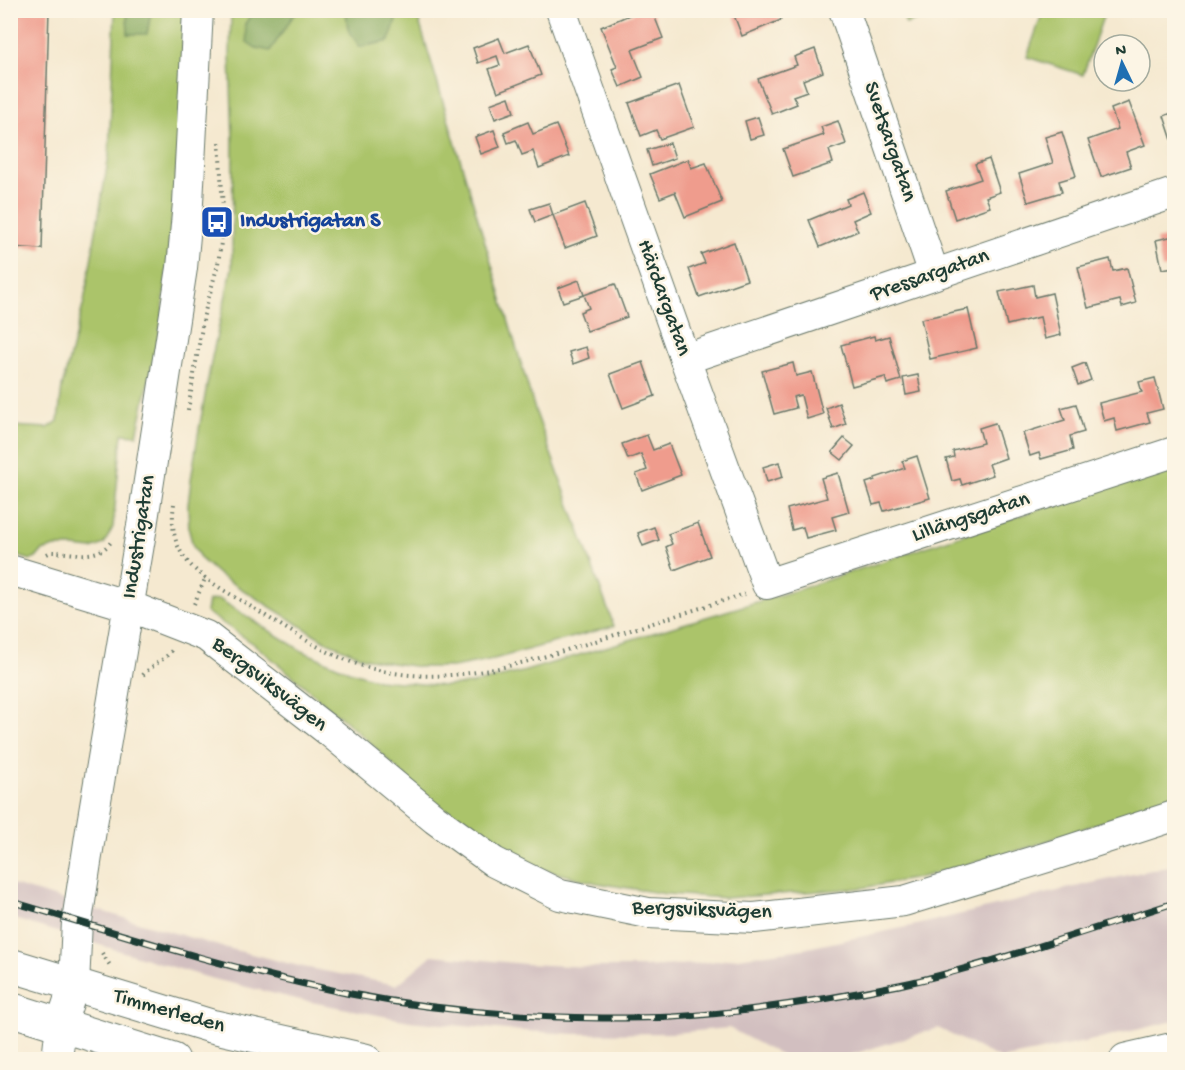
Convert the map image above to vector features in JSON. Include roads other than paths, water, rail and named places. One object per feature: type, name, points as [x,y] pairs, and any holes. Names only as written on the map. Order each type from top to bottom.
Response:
[{"type":"main road","name":"Timmerleden","points":[[10,965],[211,1026],[365,1059]]},
{"type":"main road","name":"Timmerleden","points":[[10,1009],[173,1059]]},
{"type":"main road","points":[[1126,1059],[1174,1048]]},
{"type":"street","name":"Industrigatan","points":[[57,1059],[61,1024],[74,985],[77,921],[182,268],[188,202],[198,10]]},
{"type":"street","name":"Härdargatan","points":[[561,10],[768,584]]},
{"type":"street","name":"Svetsargatan","points":[[844,10],[934,274]]},
{"type":"street","name":"Pressargatan","points":[[685,359],[1174,193]]},
{"type":"street","name":"Lillängsgatan","points":[[768,584],[1174,452]]},
{"type":"street","name":"Bergsviksvägen","points":[[22,574],[129,606],[206,636],[330,732],[435,819],[494,862],[560,895],[648,913],[754,918],[904,901],[1174,816]]},
{"type":"railway","points":[[10,901],[222,963],[351,994],[476,1012],[602,1018],[673,1017],[758,1009],[899,985],[990,962],[1174,903]]},
{"type":"place","name":"Industrigatan S","points":[[217,222]]}]
